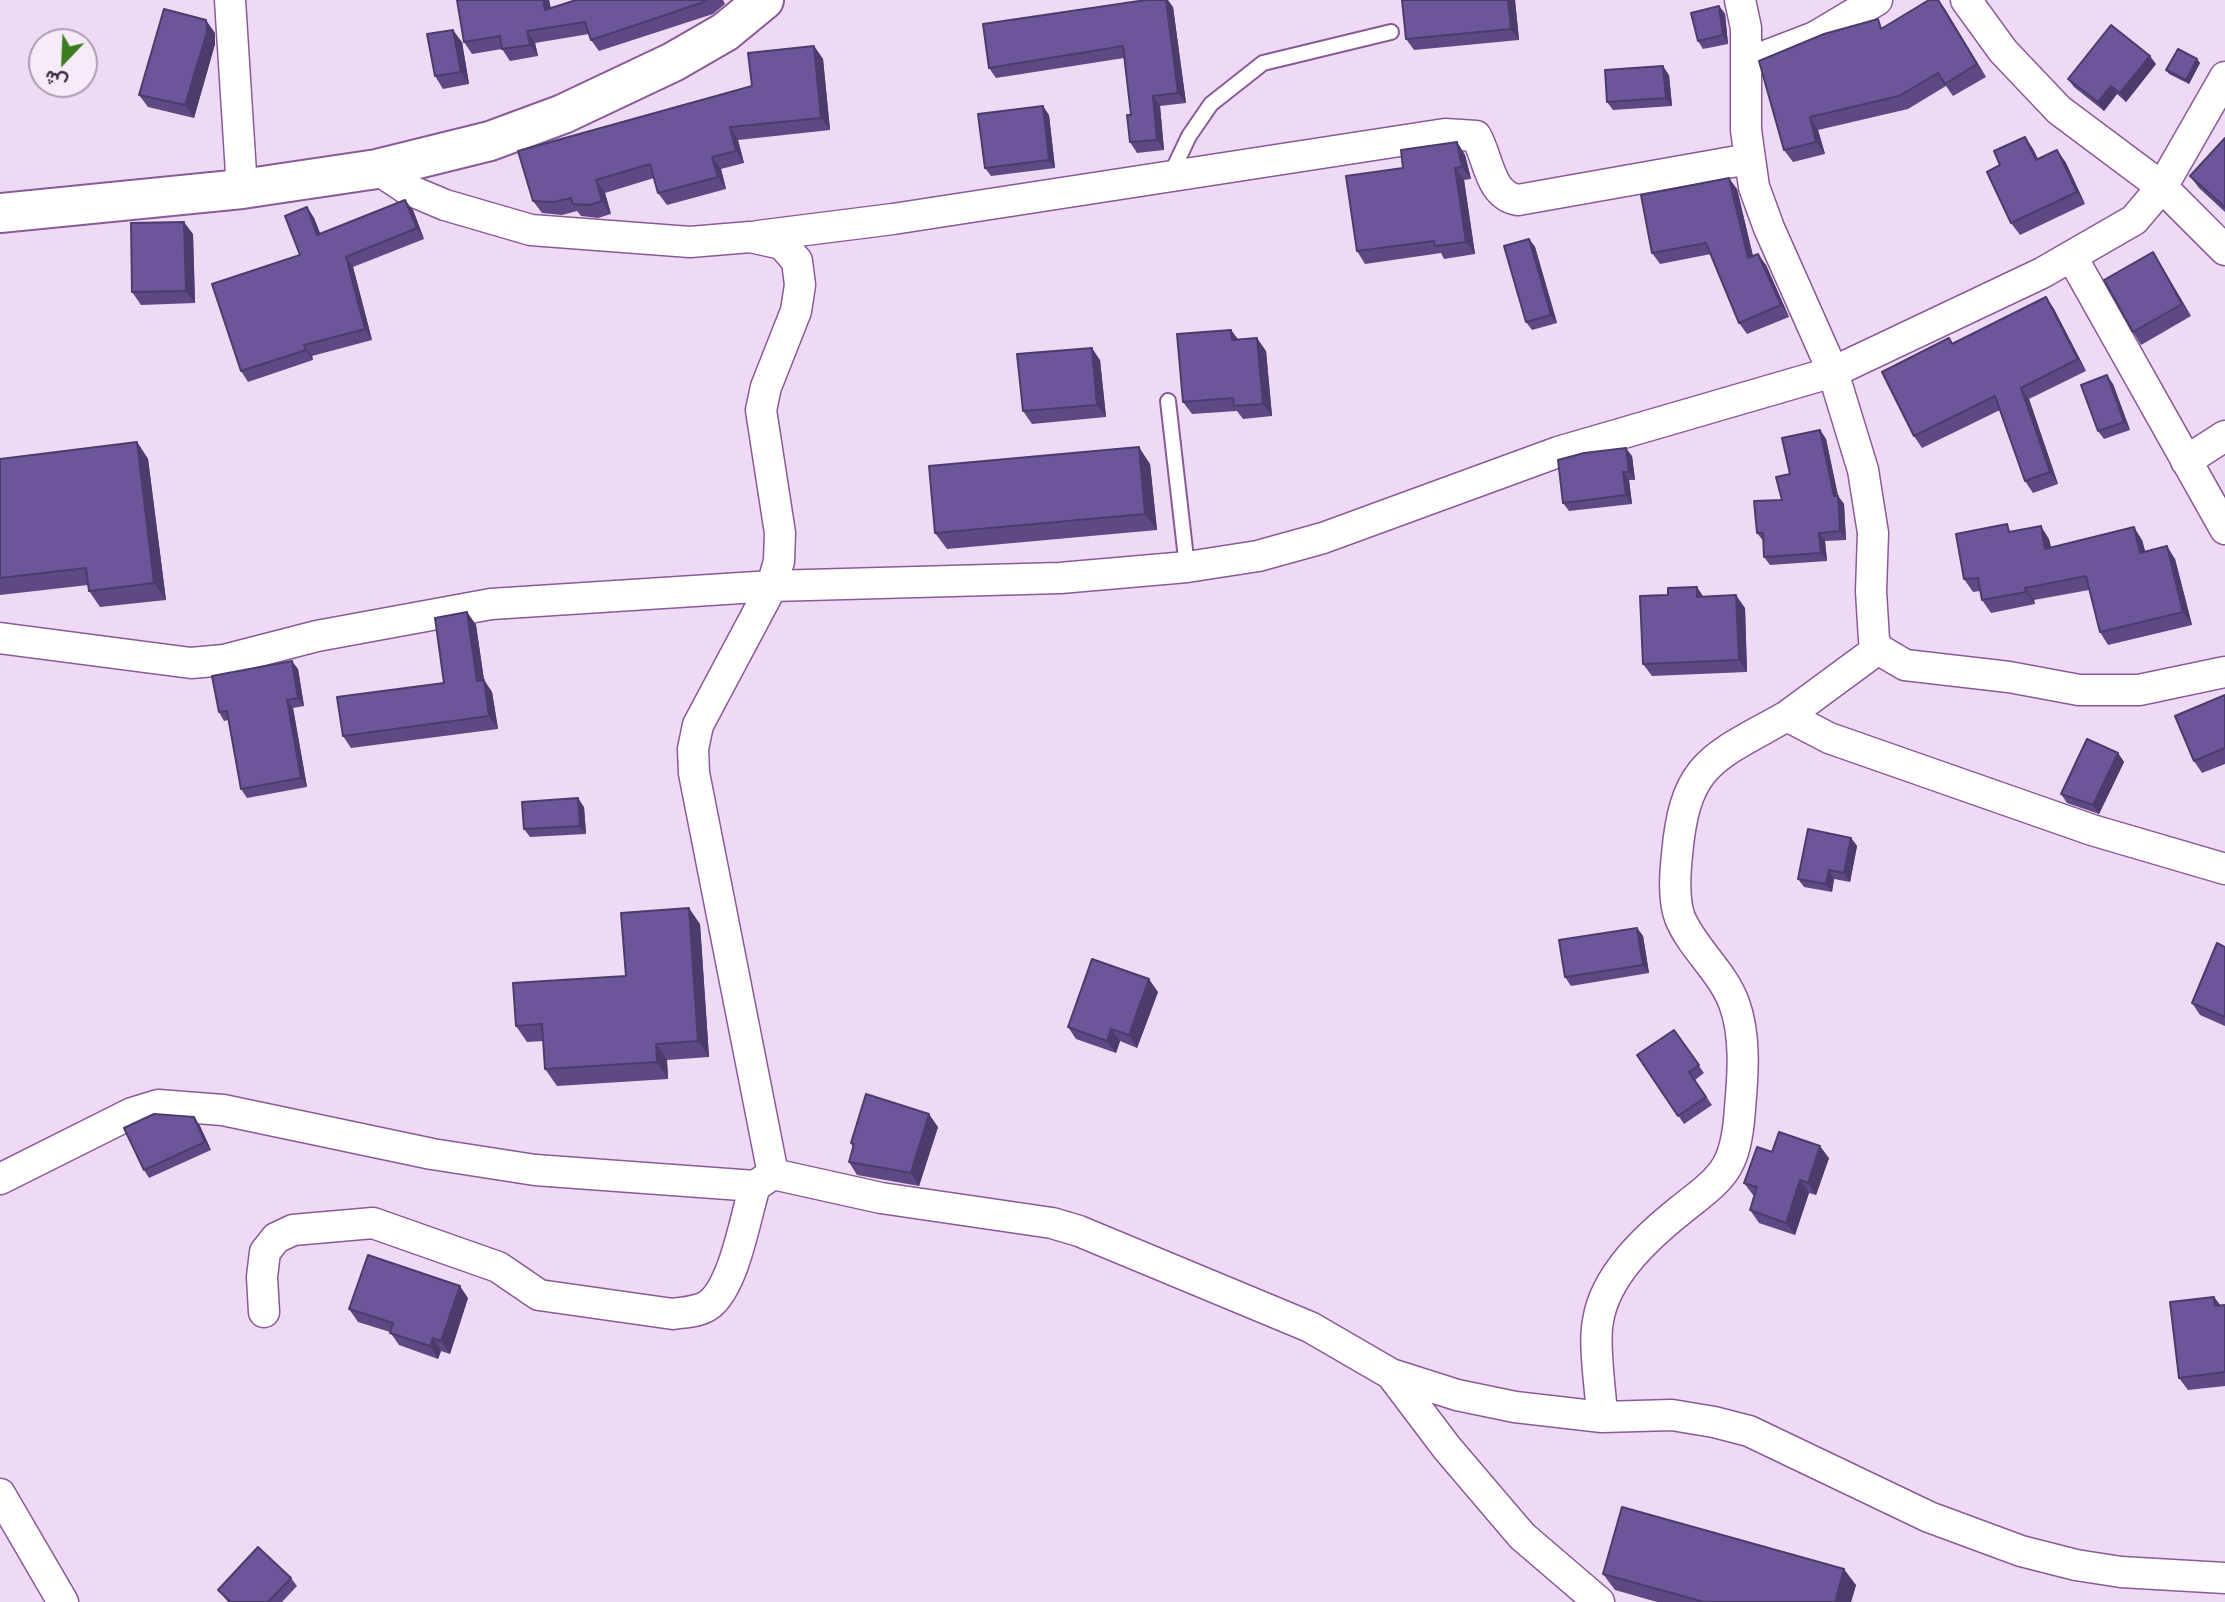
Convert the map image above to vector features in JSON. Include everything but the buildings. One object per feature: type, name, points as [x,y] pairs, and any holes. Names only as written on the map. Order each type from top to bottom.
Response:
[{"type":"main road","points":[[0,213],[242,189],[377,169],[490,141],[563,114],[673,62],[725,32],[764,0]]},
{"type":"street","points":[[230,0],[242,189]]},
{"type":"street","points":[[1740,0],[1746,28],[1746,130],[1754,187],[1769,229],[1833,372],[1863,470],[1873,533],[1871,591],[1874,640],[1878,649],[1905,665],[2009,677],[2079,691],[2139,690],[2225,672]]},
{"type":"street","points":[[1748,63],[1815,37],[1877,0]]},
{"type":"street","points":[[1966,0],[2003,51],[2059,110],[2162,187],[2225,250]]},
{"type":"street","points":[[0,638],[191,663],[224,660],[317,636],[492,604],[772,586],[1060,578],[1187,567],[1258,556],[1323,538],[1558,452],[1833,372],[2072,257],[2134,220],[2162,187],[2225,77]]},
{"type":"street","points":[[377,169],[407,189],[445,205],[531,230],[690,242],[892,219],[1171,174],[1460,133],[1476,136],[1496,188],[1505,198],[1518,200],[1749,159]]},
{"type":"street","points":[[264,1312],[262,1277],[265,1252],[276,1238],[293,1230],[373,1223],[498,1267],[539,1295],[673,1314],[695,1311],[709,1305],[728,1277],[764,1180],[693,749],[698,725],[772,586],[779,561],[780,533],[761,410],[766,387],[796,311],[800,285],[797,261],[782,244],[750,237]]},
{"type":"street","points":[[2072,257],[2225,529]]},
{"type":"street","points":[[2186,461],[2225,436]]},
{"type":"street","points":[[1602,1417],[1598,1321],[1611,1288],[1643,1243],[1713,1185],[1730,1162],[1737,1137],[1742,1067],[1734,1004],[1724,983],[1690,936],[1680,917],[1676,898],[1679,826],[1687,794],[1698,774],[1718,755],[1787,716],[1878,649]]},
{"type":"street","points":[[1787,716],[1829,738],[2092,830],[2225,869]]},
{"type":"street","points":[[0,1179],[106,1129],[132,1113],[167,1105],[223,1110],[432,1154],[535,1170],[764,1180],[1052,1223],[1079,1231],[1310,1327],[1391,1374],[1457,1395],[1515,1407],[1602,1417],[1672,1415],[1749,1431],[1929,1517],[2021,1550],[2076,1565],[2121,1572],[2225,1578]]},
{"type":"street","points":[[1391,1374],[1447,1448],[1522,1536],[1599,1602]]},
{"type":"street","points":[[0,1494],[63,1602]]},
{"type":"lane","points":[[1171,174],[1189,136],[1211,104],[1262,63],[1391,32]]},
{"type":"lane","points":[[1168,401],[1187,567]]}]
